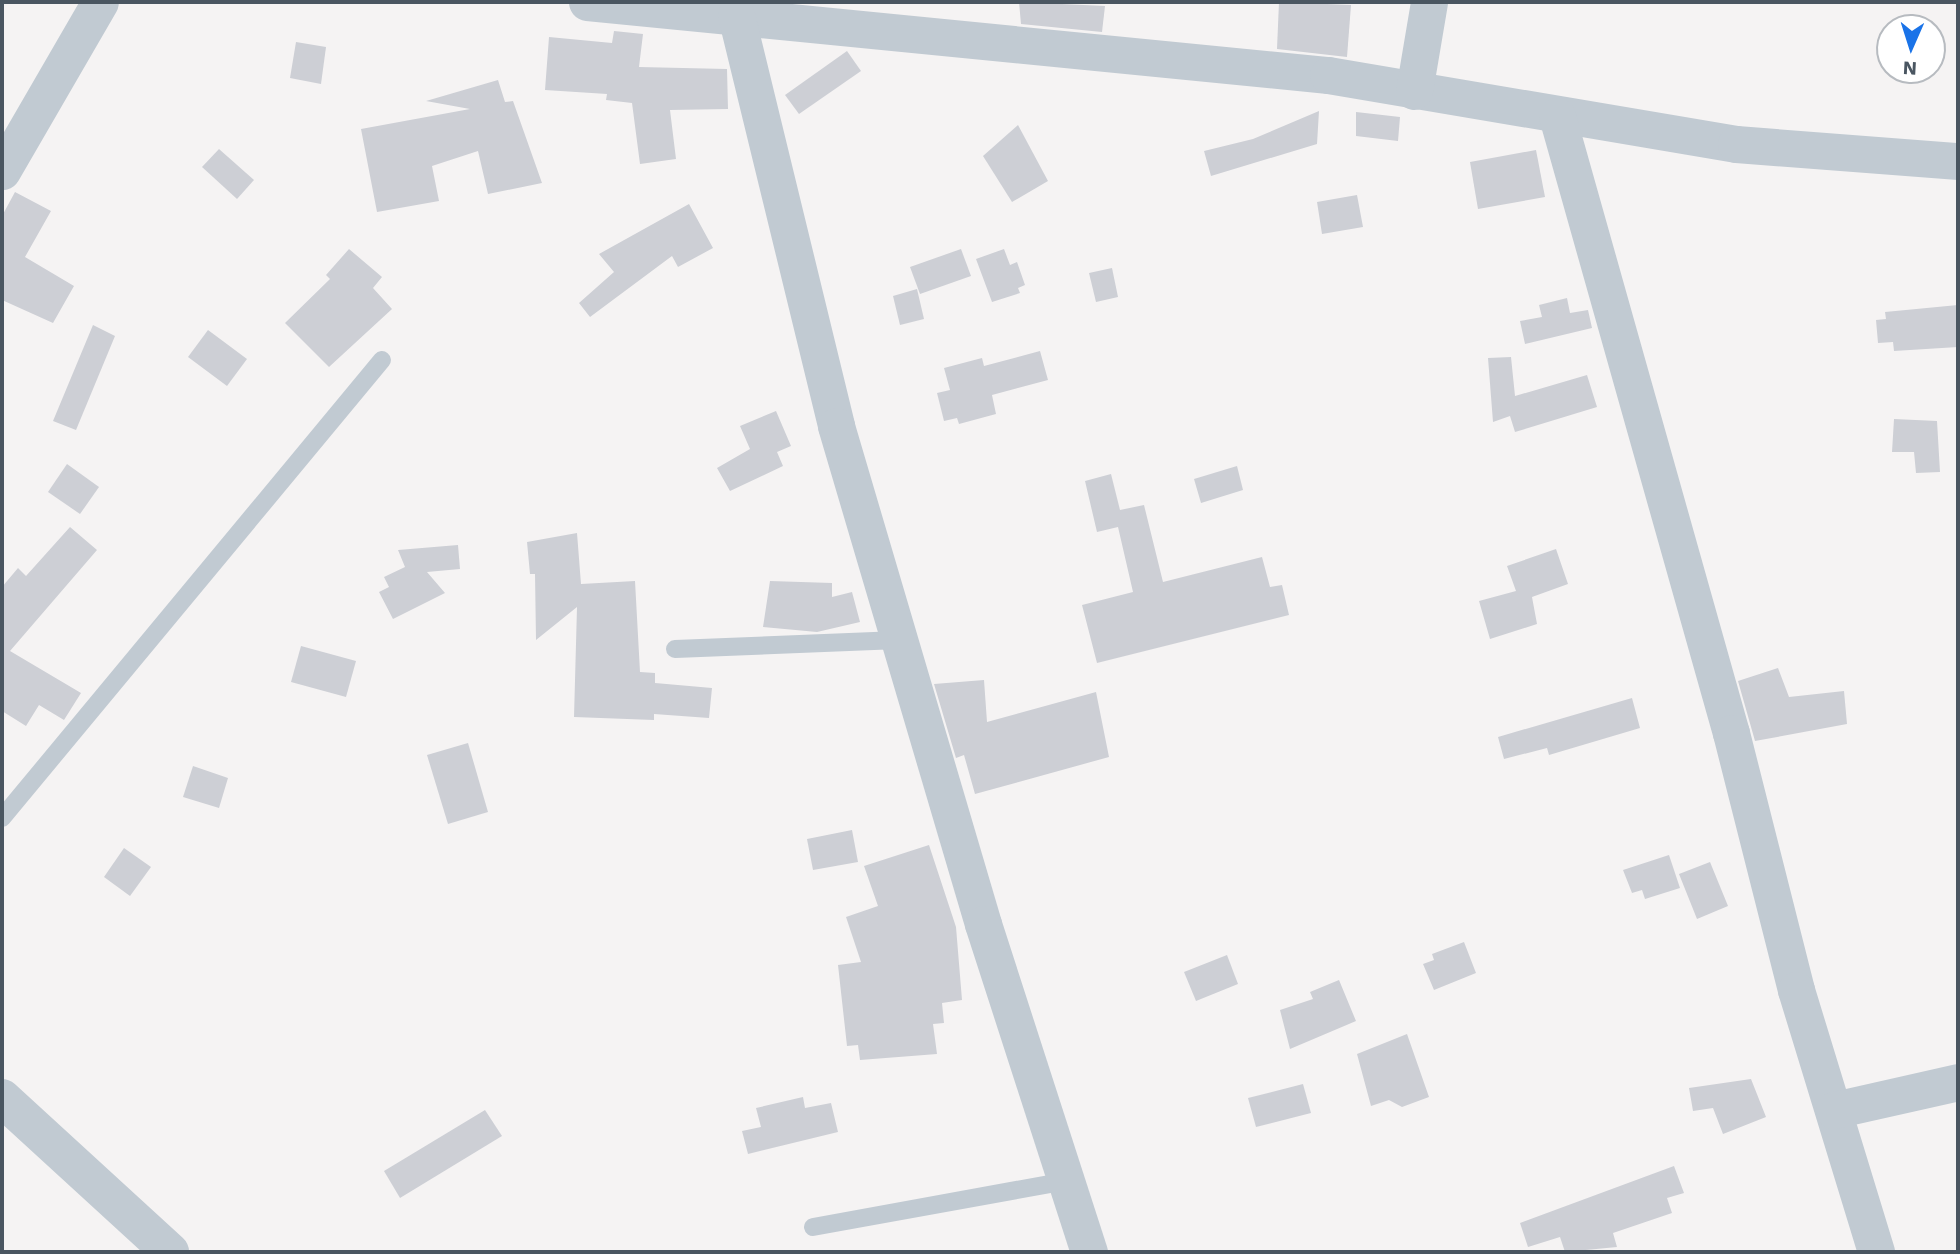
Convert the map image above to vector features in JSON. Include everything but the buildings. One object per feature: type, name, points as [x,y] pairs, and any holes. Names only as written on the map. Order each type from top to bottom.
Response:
[{"type":"street","points":[[2,171],[100,2]]},
{"type":"street","points":[[587,2],[736,15],[801,12],[1328,75],[1557,116],[1736,144],[1958,161]]},
{"type":"street","points":[[1415,91],[1429,2]]},
{"type":"street","points":[[736,15],[836,426],[899,640],[1089,1252]]},
{"type":"street","points":[[1557,116],[1876,1252]]},
{"type":"street","points":[[1834,1110],[1958,1082]]},
{"type":"street","points":[[2,1098],[170,1252]]},
{"type":"lane","points":[[2,818],[382,360]]},
{"type":"lane","points":[[675,649],[899,640]]},
{"type":"lane","points":[[813,1227],[1066,1181]]}]
